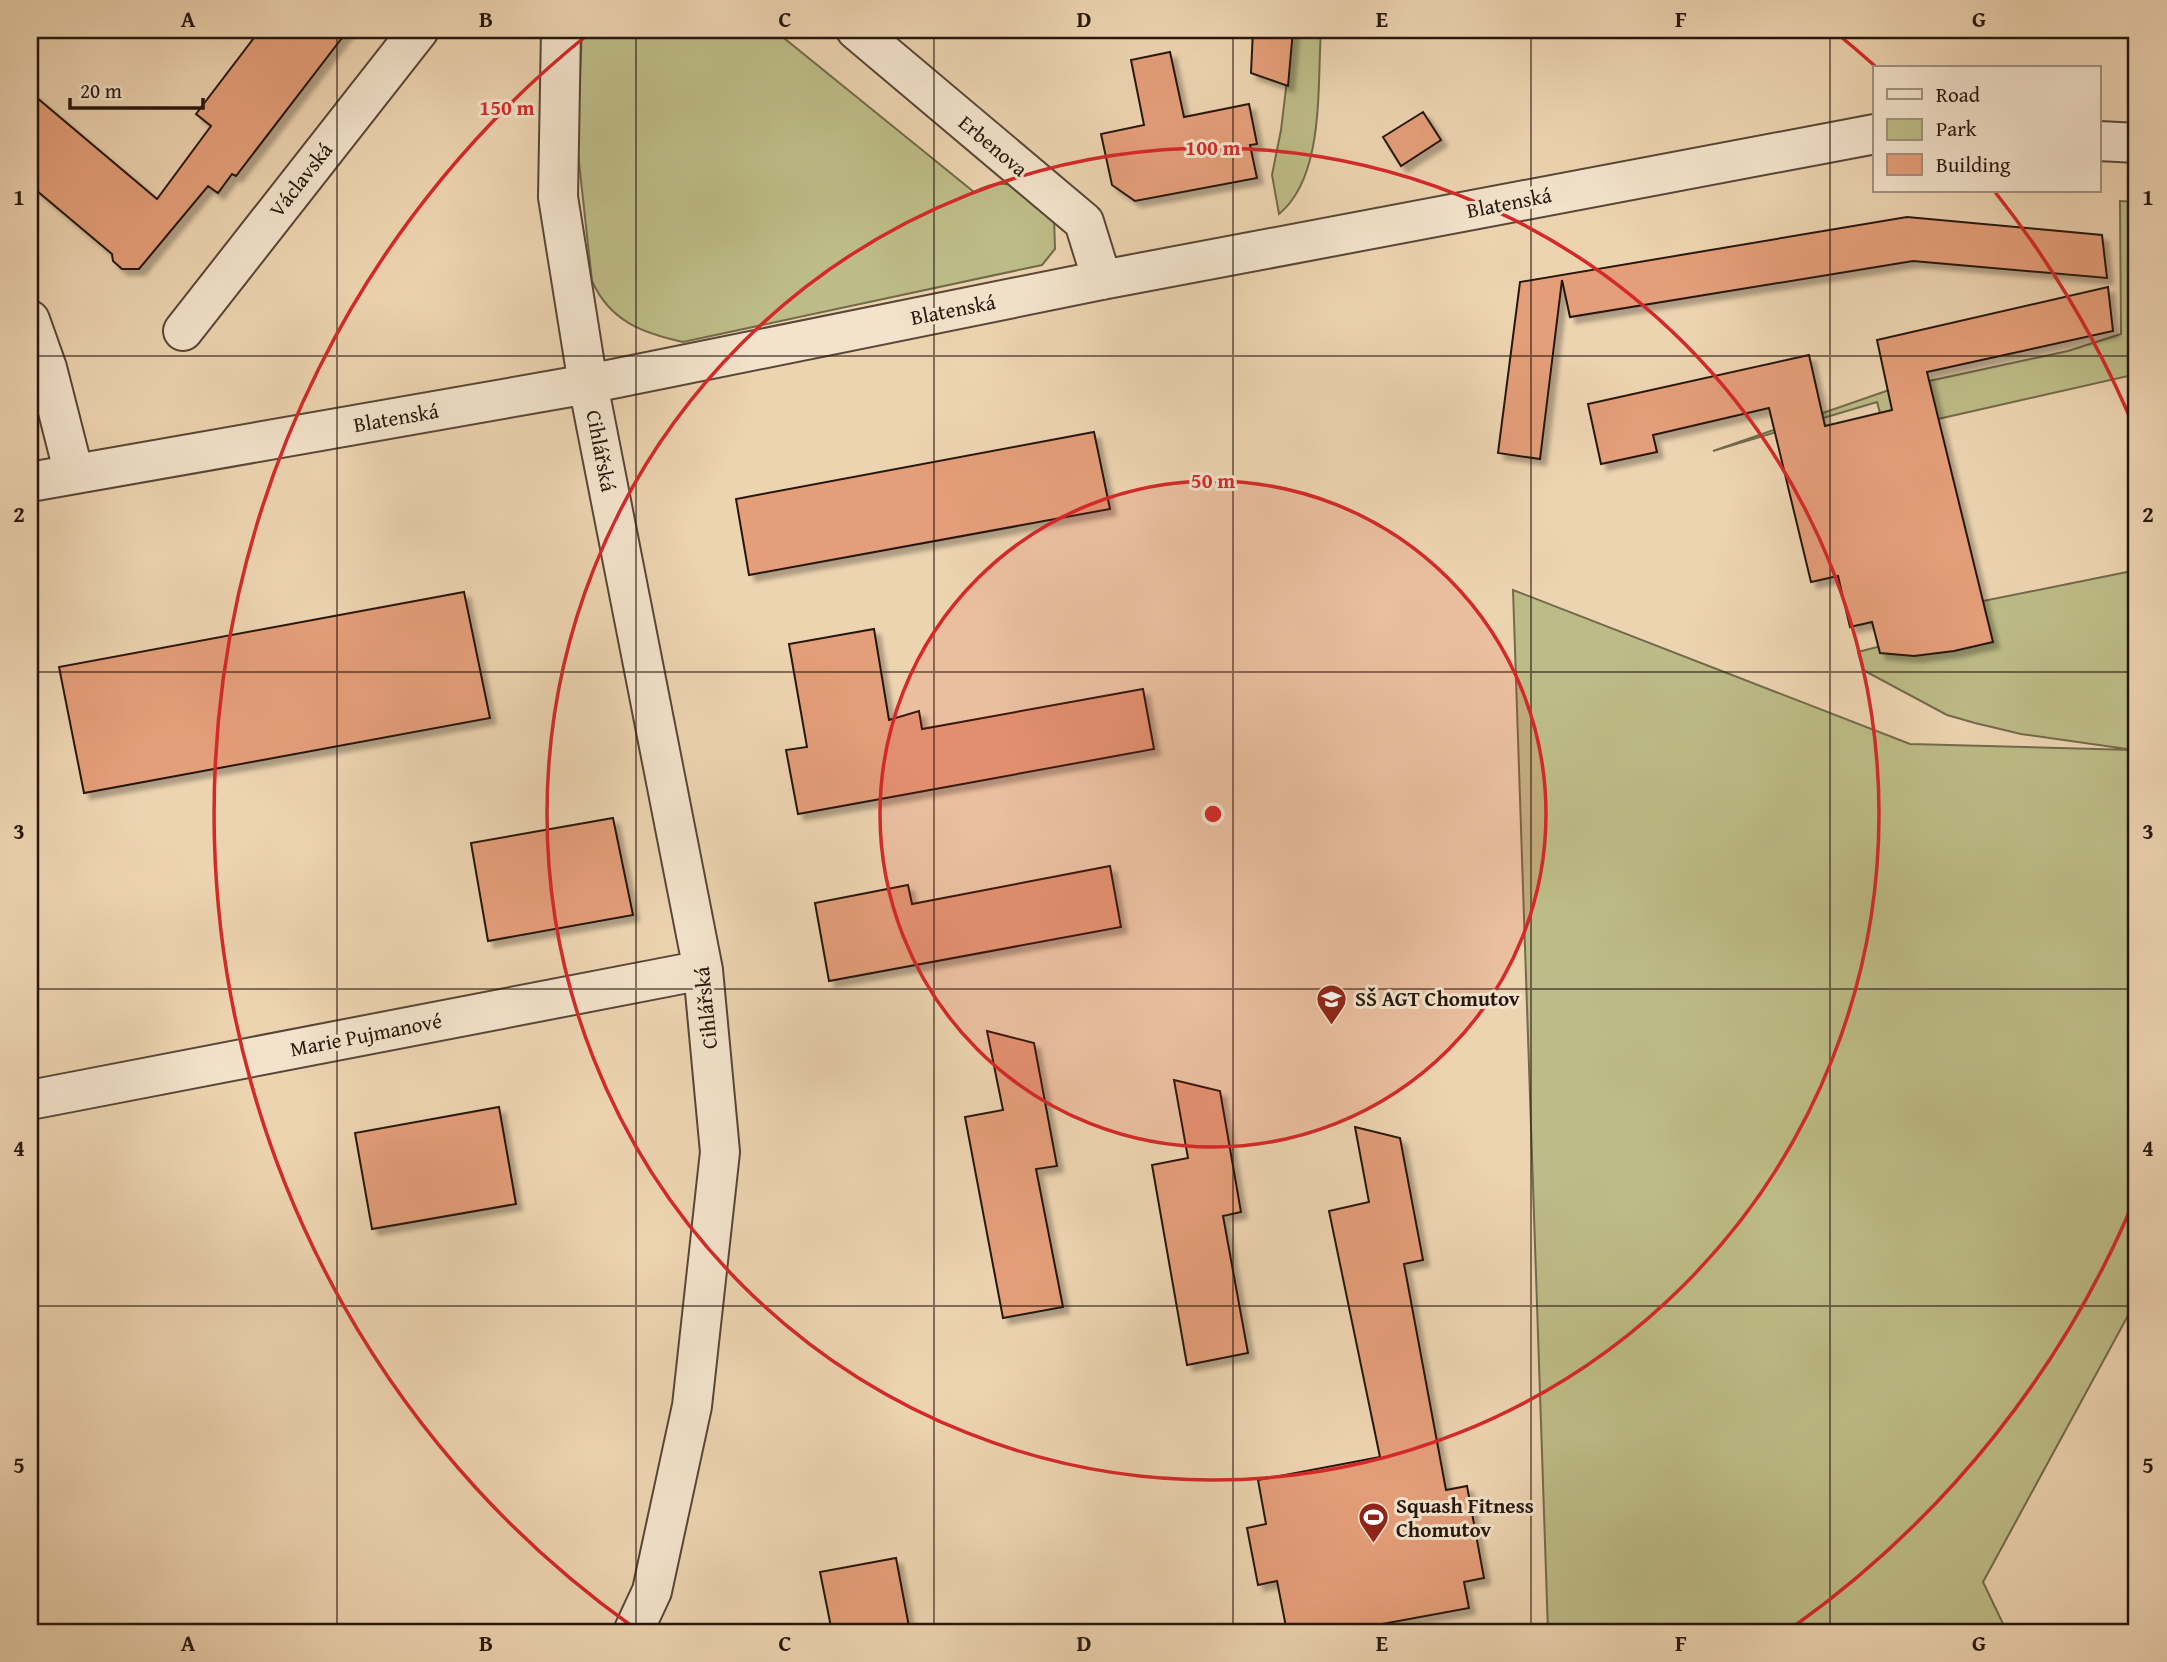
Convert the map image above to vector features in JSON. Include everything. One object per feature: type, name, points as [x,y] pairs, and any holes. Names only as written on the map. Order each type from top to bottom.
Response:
[{"type":"street","name":"Václavská","points":[[183,331],[419,30]]},
{"type":"street","points":[[561,30],[558,197],[588,384]]},
{"type":"street","name":"Erbenova","points":[[856,30],[1084,222],[1102,280]]},
{"type":"street","name":"Blatenská","points":[[30,482],[588,384],[1102,280],[1873,134]]},
{"type":"street","points":[[2100,141],[2137,143]]},
{"type":"street","points":[[30,320],[47,368],[74,474]]},
{"type":"street","name":"Cihlářská","points":[[588,384],[703,970],[720,1152],[692,1406],[652,1591],[633,1632]]},
{"type":"street","name":"Marie Pujmanové","points":[[30,1100],[703,970]]},
{"type":"green space","points":[[582,30],[774,30],[974,192],[987,186],[1009,184],[1026,193],[1054,216],[1055,249],[1042,265],[683,342],[641,329],[618,316],[599,295],[592,281],[577,144]]},
{"type":"green space","points":[[1293,30],[1321,30],[1318,103],[1316,129],[1304,177],[1294,197],[1279,214],[1272,175],[1281,130]]},
{"type":"green space","points":[[2120,201],[2137,202],[2137,374],[1885,431],[1877,402],[1713,451],[1892,389],[2068,351],[2121,334]]},
{"type":"green space","points":[[2137,570],[2137,1299],[1983,1582],[2007,1632],[1548,1632],[1513,590],[1910,744],[2134,750],[2021,734],[1947,715],[1863,670],[1858,652],[1885,645],[1879,622]]},
{"type":"building","points":[[260,30],[348,30],[236,176],[232,174],[218,193],[208,186],[139,269],[122,269],[113,261],[112,254],[30,185],[30,92],[157,199],[211,126],[196,114]]},
{"type":"building","points":[[1253,30],[1293,30],[1288,86],[1251,73]]},
{"type":"building","points":[[1170,52],[1184,117],[1249,104],[1257,144],[1250,145],[1257,178],[1135,201],[1112,185],[1101,134],[1144,125],[1131,60]]},
{"type":"building","points":[[1423,112],[1441,140],[1401,166],[1383,137]]},
{"type":"building","points":[[1907,217],[2102,235],[2107,278],[1913,261],[1570,317],[1562,280],[1540,459],[1498,453],[1520,282]]},
{"type":"building","points":[[2108,287],[2113,331],[1927,372],[1993,642],[1914,656],[1880,653],[1872,622],[1850,627],[1838,576],[1811,582],[1769,408],[1653,435],[1657,452],[1601,464],[1588,404],[1809,355],[1825,426],[1892,410],[1877,340]]},
{"type":"building","points":[[1094,432],[1110,509],[749,575],[736,499]]},
{"type":"building","points":[[464,592],[490,718],[84,793],[59,667]]},
{"type":"building","points":[[874,629],[889,720],[919,711],[922,729],[1143,689],[1154,749],[798,814],[786,750],[807,747],[789,644]]},
{"type":"building","points":[[613,818],[633,915],[488,941],[471,843]]},
{"type":"building","points":[[1110,866],[1121,927],[829,981],[815,903],[908,885],[912,904]]},
{"type":"building","points":[[987,1031],[1034,1043],[1057,1166],[1036,1169],[1063,1307],[1003,1318],[965,1117],[1003,1110]]},
{"type":"building","points":[[1174,1080],[1220,1091],[1241,1212],[1223,1216],[1248,1353],[1187,1365],[1152,1165],[1188,1158]]},
{"type":"building","points":[[499,1107],[516,1204],[372,1229],[355,1133]]},
{"type":"building","points":[[1355,1127],[1400,1138],[1423,1260],[1404,1264],[1446,1490],[1467,1486],[1484,1578],[1464,1582],[1469,1608],[1339,1632],[1287,1632],[1277,1581],[1258,1585],[1247,1528],[1266,1524],[1258,1480],[1380,1457],[1329,1211],[1369,1202]]},
{"type":"building","points":[[896,1558],[910,1632],[832,1632],[820,1572]]},
{"type":"place","name":"SŠ AGT Chomutov","points":[[1332,1026]]},
{"type":"place","name":"Squash Fitness Chomutov","points":[[1373,1545]]}]
